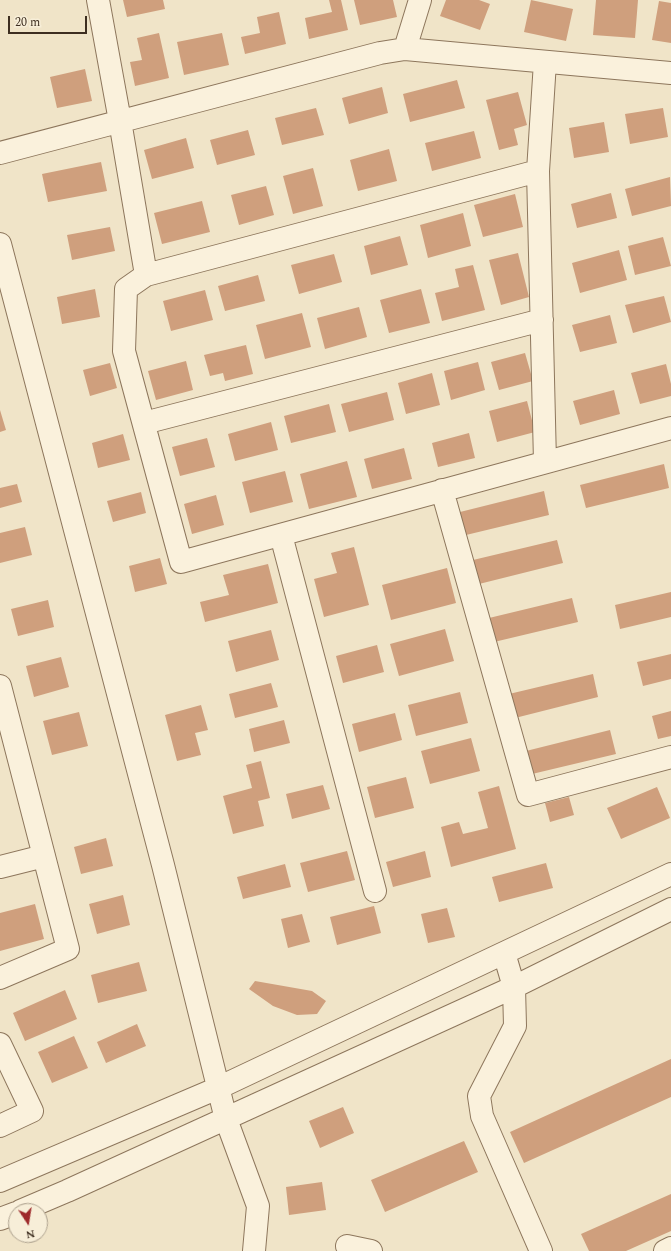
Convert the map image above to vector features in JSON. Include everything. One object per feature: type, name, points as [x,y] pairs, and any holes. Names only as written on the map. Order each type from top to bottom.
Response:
[{"type":"street","points":[[98,0],[146,275]]},
{"type":"street","points":[[405,49],[420,0]]},
{"type":"street","points":[[0,153],[380,53],[405,49],[671,73]]},
{"type":"street","points":[[545,62],[538,171],[545,462]]},
{"type":"street","points":[[538,171],[146,275],[126,289],[124,350],[181,562],[671,428]]},
{"type":"street","points":[[0,244],[163,865],[226,1119],[258,1206],[254,1251]]},
{"type":"street","points":[[144,423],[542,320]]},
{"type":"street","points":[[442,490],[528,795],[671,757]]},
{"type":"street","points":[[281,534],[375,891]]},
{"type":"street","points":[[0,686],[4,720],[44,856],[68,949],[0,978]]},
{"type":"street","points":[[0,867],[44,856]]},
{"type":"street","points":[[0,1181],[218,1088],[671,874]]},
{"type":"street","points":[[39,1203],[514,987],[671,908]]},
{"type":"street","points":[[504,953],[514,987],[515,1026],[479,1096],[482,1116],[540,1251]]},
{"type":"street","points":[[0,1044],[32,1111],[0,1126]]},
{"type":"street","points":[[347,1246],[371,1251]]},
{"type":"street","points":[[665,1251],[671,1248]]},
{"type":"building","points":[[123,0],[163,0],[165,9],[127,17]]},
{"type":"building","points":[[329,0],[341,0],[348,30],[309,39],[305,18],[332,12]]},
{"type":"building","points":[[354,0],[393,0],[397,17],[360,25]]},
{"type":"building","points":[[446,0],[479,0],[490,4],[480,30],[440,16]]},
{"type":"building","points":[[531,0],[573,9],[566,41],[524,32]]},
{"type":"building","points":[[596,0],[638,0],[635,38],[593,35]]},
{"type":"building","points":[[659,1],[671,3],[671,43],[652,40]]},
{"type":"building","points":[[279,12],[286,44],[245,54],[241,37],[260,33],[257,17]]},
{"type":"building","points":[[159,33],[169,78],[135,86],[130,62],[142,60],[137,38]]},
{"type":"building","points":[[222,33],[229,65],[184,75],[177,42]]},
{"type":"building","points":[[85,69],[92,101],[57,108],[50,77]]},
{"type":"building","points":[[457,80],[465,108],[410,122],[403,94]]},
{"type":"building","points":[[382,87],[388,113],[349,124],[342,98]]},
{"type":"building","points":[[518,92],[527,125],[514,129],[518,145],[499,150],[486,100]]},
{"type":"building","points":[[316,108],[324,135],[282,145],[275,118]]},
{"type":"building","points":[[663,108],[668,137],[630,144],[625,114]]},
{"type":"building","points":[[604,122],[609,152],[574,158],[569,128]]},
{"type":"building","points":[[248,130],[255,155],[217,165],[210,140]]},
{"type":"building","points":[[474,131],[481,158],[432,171],[425,143]]},
{"type":"building","points":[[186,138],[194,168],[152,179],[144,150]]},
{"type":"building","points":[[389,149],[397,181],[358,191],[350,160]]},
{"type":"building","points":[[101,162],[107,191],[48,202],[42,174]]},
{"type":"building","points":[[313,168],[323,206],[293,214],[283,176]]},
{"type":"building","points":[[670,177],[671,206],[632,216],[625,189]]},
{"type":"building","points":[[266,186],[274,215],[239,225],[231,195]]},
{"type":"building","points":[[611,193],[617,218],[577,228],[571,204]]},
{"type":"building","points":[[515,194],[523,227],[483,237],[474,205]]},
{"type":"building","points":[[202,201],[210,232],[162,244],[154,213]]},
{"type":"building","points":[[463,213],[471,246],[428,258],[420,225]]},
{"type":"building","points":[[110,227],[115,251],[72,260],[67,235]]},
{"type":"building","points":[[400,236],[408,265],[371,275],[364,246]]},
{"type":"building","points":[[663,237],[671,266],[635,275],[628,246]]},
{"type":"building","points":[[619,250],[627,280],[580,293],[572,263]]},
{"type":"building","points":[[518,253],[529,297],[501,305],[489,260]]},
{"type":"building","points":[[334,254],[342,282],[299,294],[291,265]]},
{"type":"building","points":[[473,265],[485,310],[442,321],[435,293],[459,287],[455,269]]},
{"type":"building","points":[[258,275],[265,301],[225,311],[218,286]]},
{"type":"building","points":[[95,289],[100,317],[62,324],[57,297]]},
{"type":"building","points":[[421,289],[430,323],[389,333],[380,300]]},
{"type":"building","points":[[205,290],[213,320],[171,331],[163,301]]},
{"type":"building","points":[[664,296],[671,322],[633,333],[625,305]]},
{"type":"building","points":[[359,307],[367,337],[325,349],[317,318]]},
{"type":"building","points":[[302,313],[311,347],[265,359],[256,325]]},
{"type":"building","points":[[610,315],[617,343],[580,352],[572,325]]},
{"type":"building","points":[[246,345],[253,374],[225,381],[223,373],[210,376],[204,355]]},
{"type":"building","points":[[525,353],[533,381],[499,390],[491,362]]},
{"type":"building","points":[[186,361],[193,390],[156,400],[148,371]]},
{"type":"building","points":[[478,362],[485,390],[451,400],[444,371]]},
{"type":"building","points":[[110,363],[117,388],[90,396],[83,370]]},
{"type":"building","points":[[666,364],[671,384],[671,396],[640,404],[631,373]]},
{"type":"building","points":[[432,373],[440,405],[406,414],[398,383]]},
{"type":"building","points":[[614,390],[620,414],[580,425],[573,401]]},
{"type":"building","points":[[387,392],[394,420],[349,432],[341,404]]},
{"type":"building","points":[[527,401],[535,432],[497,442],[489,411]]},
{"type":"building","points":[[329,404],[336,432],[291,443],[284,416]]},
{"type":"building","points":[[0,410],[6,430],[0,432]]},
{"type":"building","points":[[271,422],[278,450],[235,461],[228,434]]},
{"type":"building","points":[[469,433],[475,458],[438,467],[432,443]]},
{"type":"building","points":[[123,434],[130,460],[98,468],[92,443]]},
{"type":"building","points":[[207,438],[215,467],[180,476],[172,447]]},
{"type":"building","points":[[404,448],[412,479],[372,489],[364,459]]},
{"type":"building","points":[[347,461],[357,497],[309,509],[300,474]]},
{"type":"building","points":[[664,464],[669,488],[586,508],[580,485]]},
{"type":"building","points":[[285,471],[293,502],[250,513],[242,482]]},
{"type":"building","points":[[17,484],[22,502],[0,508],[0,488]]},
{"type":"building","points":[[544,491],[549,515],[466,535],[460,512]]},
{"type":"building","points":[[141,492],[146,513],[113,522],[107,501]]},
{"type":"building","points":[[216,495],[224,525],[192,534],[184,504]]},
{"type":"building","points":[[25,527],[32,555],[0,563],[0,533]]},
{"type":"building","points":[[557,540],[563,563],[479,584],[473,560]]},
{"type":"building","points":[[354,547],[369,605],[324,617],[314,579],[337,573],[331,553]]},
{"type":"building","points":[[160,558],[167,584],[135,592],[129,566]]},
{"type":"building","points":[[268,564],[278,603],[205,622],[200,602],[229,595],[223,575]]},
{"type":"building","points":[[447,568],[456,603],[391,620],[382,585]]},
{"type":"building","points":[[671,592],[671,617],[620,629],[615,605]]},
{"type":"building","points":[[572,598],[578,622],[494,642],[489,618]]},
{"type":"building","points":[[48,600],[54,627],[18,636],[11,609]]},
{"type":"building","points":[[445,629],[454,661],[399,676],[390,644]]},
{"type":"building","points":[[271,630],[279,660],[236,672],[228,641]]},
{"type":"building","points":[[377,645],[384,672],[343,683],[336,656]]},
{"type":"building","points":[[671,654],[671,679],[643,686],[637,662]]},
{"type":"building","points":[[61,657],[69,687],[34,697],[26,666]]},
{"type":"building","points":[[593,674],[598,697],[515,718],[509,694]]},
{"type":"building","points":[[271,683],[278,707],[235,718],[229,694]]},
{"type":"building","points":[[460,692],[468,723],[416,736],[408,705]]},
{"type":"building","points":[[201,705],[208,730],[195,733],[201,755],[177,761],[165,715]]},
{"type":"building","points":[[671,711],[671,736],[658,739],[652,716]]},
{"type":"building","points":[[79,712],[88,746],[52,755],[43,721]]},
{"type":"building","points":[[395,713],[402,740],[359,752],[352,724]]},
{"type":"building","points":[[284,720],[290,743],[254,752],[249,729]]},
{"type":"building","points":[[610,730],[616,754],[532,774],[526,751]]},
{"type":"building","points":[[471,738],[480,771],[430,784],[421,751]]},
{"type":"building","points":[[261,761],[270,798],[258,801],[264,826],[233,834],[223,796],[252,788],[246,765]]},
{"type":"building","points":[[406,777],[414,808],[375,818],[367,787]]},
{"type":"building","points":[[323,785],[330,809],[292,819],[286,794]]},
{"type":"building","points":[[499,786],[516,849],[451,867],[441,827],[459,822],[463,834],[488,828],[478,792]]},
{"type":"building","points":[[657,787],[670,818],[621,839],[607,808]]},
{"type":"building","points":[[569,797],[574,815],[550,822],[545,803]]},
{"type":"building","points":[[106,838],[113,866],[81,874],[74,847]]},
{"type":"building","points":[[347,851],[355,880],[308,892],[300,863]]},
{"type":"building","points":[[425,851],[431,877],[393,887],[386,862]]},
{"type":"building","points":[[546,863],[553,888],[499,902],[492,877]]},
{"type":"building","points":[[285,864],[291,887],[243,899],[237,877]]},
{"type":"building","points":[[123,895],[130,925],[97,934],[89,904]]},
{"type":"building","points":[[35,904],[44,939],[0,951],[0,913]]},
{"type":"building","points":[[374,906],[381,933],[337,945],[330,917]]},
{"type":"building","points":[[447,908],[455,937],[428,943],[421,914]]},
{"type":"building","points":[[302,914],[310,942],[288,948],[281,919]]},
{"type":"building","points":[[139,962],[147,991],[98,1003],[91,975]]},
{"type":"building","points":[[255,981],[312,991],[326,1001],[317,1014],[297,1015],[273,1006],[249,989]]},
{"type":"building","points":[[65,990],[77,1019],[25,1041],[13,1013]]},
{"type":"building","points":[[137,1024],[146,1046],[106,1063],[97,1042]]},
{"type":"building","points":[[74,1036],[88,1068],[52,1083],[38,1052]]},
{"type":"building","points":[[671,1059],[671,1097],[524,1163],[510,1132]]},
{"type":"building","points":[[343,1107],[354,1133],[320,1148],[309,1121]]},
{"type":"building","points":[[464,1141],[478,1172],[385,1212],[371,1180]]},
{"type":"building","points":[[322,1182],[326,1210],[289,1215],[286,1187]]},
{"type":"building","points":[[671,1194],[671,1231],[626,1251],[589,1251],[581,1234]]}]
